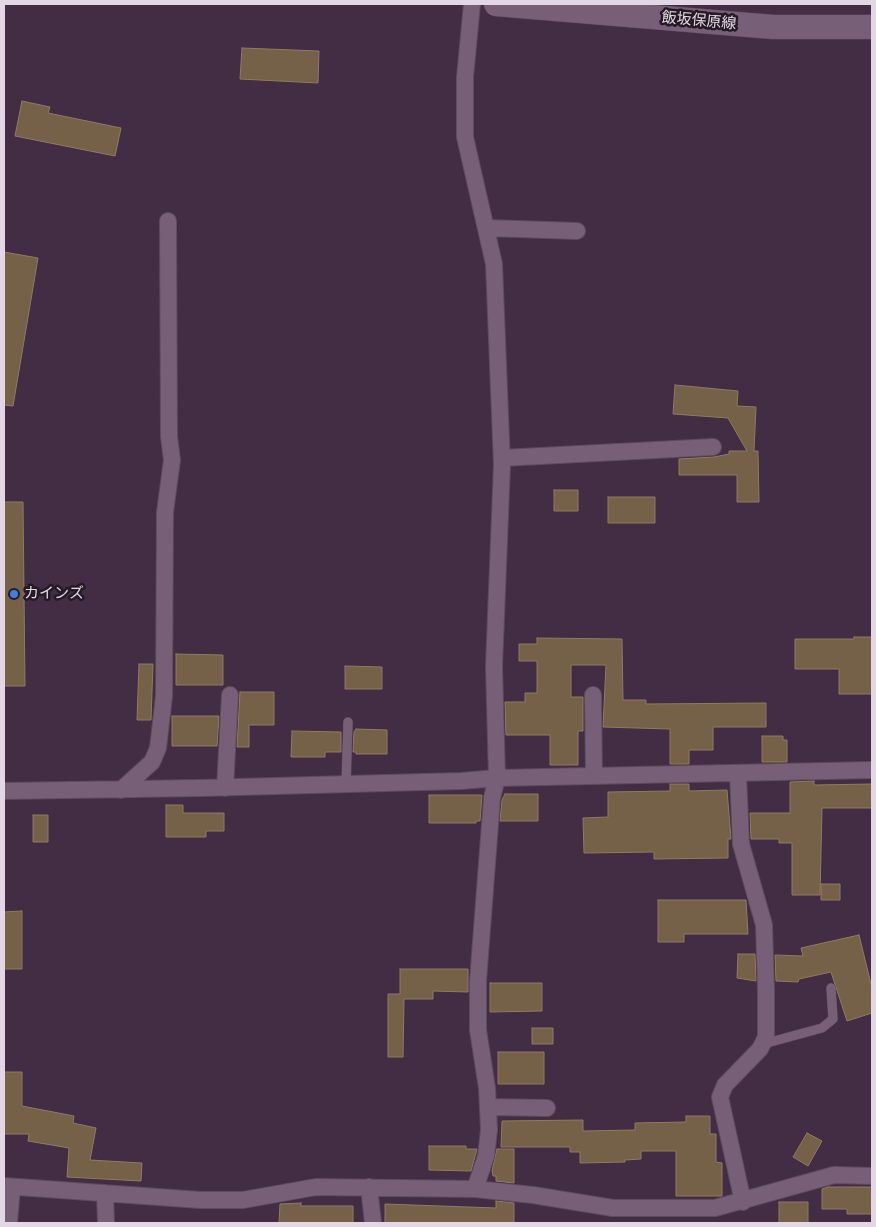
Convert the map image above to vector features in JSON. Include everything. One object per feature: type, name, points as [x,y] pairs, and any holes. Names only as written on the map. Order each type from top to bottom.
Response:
[{"type":"main road","name":"飯坂保原線","points":[[496,4],[773,27],[872,27]]},
{"type":"street","points":[[472,4],[465,77],[465,137],[494,264],[502,458],[494,666],[497,778],[492,798],[478,981],[478,1030],[488,1107],[489,1130],[486,1156],[475,1189]]},
{"type":"street","points":[[121,790],[152,762],[159,740],[164,696],[165,512],[172,460],[169,437],[168,221]]},
{"type":"street","points":[[487,228],[577,231]]},
{"type":"street","points":[[502,458],[713,447]]},
{"type":"street","points":[[224,788],[230,695]]},
{"type":"street","points":[[593,695],[594,776]]},
{"type":"street","points":[[4,791],[224,788],[497,778],[872,770]]},
{"type":"street","points":[[738,774],[741,844],[764,925],[766,1037],[763,1044],[725,1085],[720,1096],[743,1202]]},
{"type":"street","points":[[488,1107],[547,1108]]},
{"type":"street","points":[[9,1223],[8,1186],[200,1200],[243,1200],[316,1187],[475,1189],[532,1195],[613,1208],[715,1208],[743,1202],[834,1175],[872,1176]]},
{"type":"street","points":[[369,1187],[373,1223]]},
{"type":"street","points":[[105,1193],[106,1223]]},
{"type":"lane","points":[[346,784],[348,722]]},
{"type":"lane","points":[[763,1044],[822,1028],[833,1019],[831,988]]},
{"type":"building","points":[[242,48],[319,51],[318,83],[240,79]]},
{"type":"building","points":[[22,101],[50,107],[48,113],[121,128],[115,156],[15,136]]},
{"type":"building","points":[[4,252],[38,258],[13,406],[4,405]]},
{"type":"building","points":[[675,385],[738,391],[737,406],[756,407],[754,451],[758,451],[759,502],[737,502],[737,475],[679,475],[679,459],[714,457],[729,454],[729,451],[747,451],[728,418],[673,414]]},
{"type":"building","points":[[554,490],[578,490],[578,511],[554,511]]},
{"type":"building","points":[[608,497],[655,497],[655,523],[608,523]]},
{"type":"building","name":"カインズ","points":[[4,502],[23,502],[25,686],[4,686]]},
{"type":"building","points":[[854,637],[872,637],[872,694],[839,694],[839,669],[795,669],[795,639],[854,639]]},
{"type":"building","points":[[537,638],[622,639],[623,700],[646,700],[646,704],[766,703],[766,727],[713,727],[713,750],[689,750],[689,764],[670,764],[670,729],[603,727],[606,665],[571,665],[571,697],[583,697],[583,731],[578,731],[578,765],[550,765],[550,735],[506,735],[505,702],[525,702],[525,693],[537,693],[537,661],[519,661],[519,644],[537,644]]},
{"type":"building","points":[[176,654],[223,655],[223,685],[176,685]]},
{"type":"building","points":[[139,664],[153,664],[151,720],[137,720]]},
{"type":"building","points":[[345,666],[382,667],[382,689],[345,689]]},
{"type":"building","points":[[240,692],[274,692],[274,725],[249,725],[249,747],[237,747]]},
{"type":"building","points":[[172,716],[219,716],[217,746],[172,746]]},
{"type":"building","points":[[356,729],[387,730],[387,754],[356,754],[356,752],[353,752],[354,732]]},
{"type":"building","points":[[292,731],[341,732],[341,752],[325,752],[325,757],[291,757]]},
{"type":"building","points":[[762,736],[783,736],[783,740],[787,740],[787,762],[762,762]]},
{"type":"building","points":[[814,781],[814,785],[872,784],[872,808],[822,808],[820,895],[792,895],[792,843],[779,843],[779,839],[751,839],[750,813],[790,813],[790,782]]},
{"type":"building","points":[[670,784],[689,784],[689,791],[727,790],[731,839],[728,839],[728,858],[654,859],[654,852],[584,853],[583,818],[608,817],[608,792],[670,791]]},
{"type":"building","points":[[505,794],[538,794],[538,821],[500,821],[502,800]]},
{"type":"building","points":[[429,795],[482,795],[480,821],[476,821],[476,823],[429,823]]},
{"type":"building","points":[[166,805],[183,805],[183,813],[224,813],[224,831],[206,831],[206,837],[166,837]]},
{"type":"building","points":[[33,815],[48,815],[48,842],[33,842]]},
{"type":"building","points":[[821,884],[840,884],[840,900],[821,900]]},
{"type":"building","points":[[658,900],[746,900],[748,934],[684,934],[684,942],[658,942]]},
{"type":"building","points":[[22,911],[22,969],[4,969],[4,912]]},
{"type":"building","points":[[859,935],[872,988],[872,1013],[847,1021],[831,972],[799,979],[798,982],[776,981],[775,955],[803,956],[801,948]]},
{"type":"building","points":[[738,954],[755,954],[756,981],[737,978]]},
{"type":"building","points":[[400,969],[468,969],[468,992],[433,991],[433,999],[404,999],[403,1057],[388,1057],[388,994],[400,994]]},
{"type":"building","points":[[490,983],[542,983],[542,1011],[490,1012]]},
{"type":"building","points":[[532,1028],[553,1028],[553,1044],[532,1044]]},
{"type":"building","points":[[498,1052],[544,1052],[544,1084],[498,1084]]},
{"type":"building","points":[[4,1072],[22,1072],[22,1106],[74,1116],[73,1123],[96,1128],[90,1160],[142,1163],[141,1181],[67,1177],[69,1148],[28,1141],[29,1134],[4,1134]]},
{"type":"building","points":[[686,1116],[710,1116],[710,1134],[716,1134],[716,1162],[722,1163],[722,1196],[676,1196],[676,1151],[641,1151],[641,1159],[625,1160],[625,1162],[580,1163],[580,1152],[570,1152],[570,1147],[501,1147],[502,1121],[583,1120],[583,1131],[635,1130],[635,1123],[686,1122]]},
{"type":"building","points":[[807,1133],[822,1141],[808,1166],[793,1157]]},
{"type":"building","points":[[429,1146],[466,1146],[466,1149],[477,1149],[471,1171],[429,1170]]},
{"type":"building","points":[[497,1149],[514,1149],[514,1183],[496,1181],[496,1176],[493,1176],[492,1171]]},
{"type":"building","points":[[828,1187],[872,1187],[872,1214],[847,1214],[847,1209],[822,1209],[822,1189]]},
{"type":"building","points":[[496,1201],[514,1203],[514,1223],[385,1223],[385,1204],[496,1208]]},
{"type":"building","points":[[779,1202],[808,1202],[808,1223],[779,1223]]},
{"type":"building","points":[[301,1203],[301,1206],[353,1206],[353,1223],[279,1223],[280,1204]]},
{"type":"place","name":"カインズ","points":[[14,594]]}]
